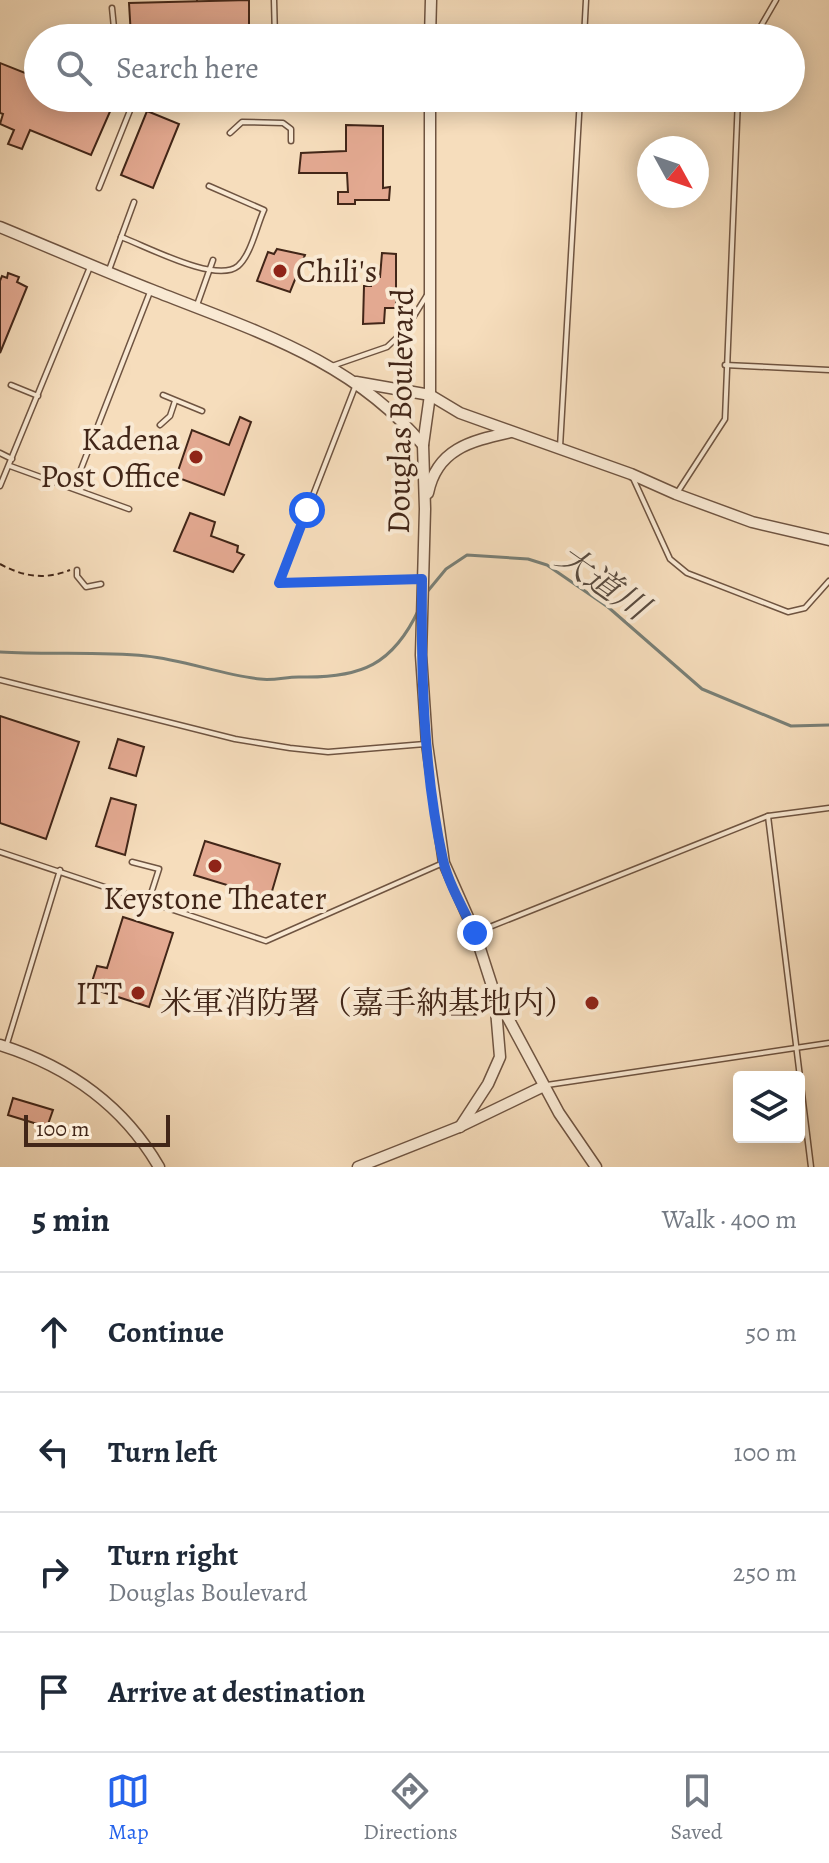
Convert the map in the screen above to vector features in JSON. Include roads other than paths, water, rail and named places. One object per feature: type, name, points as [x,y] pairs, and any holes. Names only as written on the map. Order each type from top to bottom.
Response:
[{"type":"street","points":[[430,24],[431,0]]},
{"type":"street","name":"Douglas Boulevard","points":[[430,112],[430,395],[423,445],[425,509],[421,655],[427,744],[444,863],[475,933],[494,992],[544,1086],[596,1167]]},
{"type":"street","points":[[0,227],[151,290],[282,339],[356,382],[400,418],[423,445]]},
{"type":"street","points":[[356,382],[430,395],[460,413],[631,474],[752,522],[829,540]]},
{"type":"street","points":[[425,509],[431,480],[446,456],[457,446],[513,432]]},
{"type":"street","points":[[459,1127],[488,1084],[500,1057],[494,992]]},
{"type":"street","points":[[3,1046],[62,1068],[117,1110],[159,1167]]},
{"type":"street","points":[[358,1167],[459,1127],[544,1086]]},
{"type":"lane","points":[[274,0],[275,24]]},
{"type":"lane","points":[[585,24],[586,0]]},
{"type":"lane","points":[[762,24],[776,0]]},
{"type":"lane","points":[[112,8],[114,24]]},
{"type":"lane","points":[[99,188],[129,112]]},
{"type":"lane","points":[[560,449],[579,112]]},
{"type":"lane","points":[[676,494],[725,419],[737,112]]},
{"type":"lane","points":[[230,133],[236,124],[242,122],[283,123],[291,129],[291,141]]},
{"type":"lane","points":[[121,237],[210,272],[234,269],[241,264],[264,210],[209,186]]},
{"type":"lane","points":[[108,272],[134,202]]},
{"type":"lane","points":[[196,307],[213,260]]},
{"type":"lane","points":[[0,486],[91,265]]},
{"type":"lane","points":[[74,487],[151,290]]},
{"type":"lane","points":[[332,366],[387,347],[406,329],[428,293]]},
{"type":"lane","points":[[725,365],[829,370]]},
{"type":"lane","points":[[356,382],[279,583],[422,579]]},
{"type":"lane","points":[[11,385],[38,396]]},
{"type":"lane","points":[[163,395],[202,411]]},
{"type":"lane","points":[[160,425],[170,416],[175,400]]},
{"type":"lane","points":[[0,453],[13,459]]},
{"type":"lane","points":[[10,466],[129,509]]},
{"type":"lane","points":[[631,474],[670,559],[687,573],[788,612],[805,608],[829,581]]},
{"type":"lane","points":[[78,568],[77,576],[86,587],[101,584]]},
{"type":"lane","points":[[0,680],[235,739],[290,748],[328,752],[427,744]]},
{"type":"lane","points":[[475,933],[768,816],[829,808]]},
{"type":"lane","points":[[768,816],[811,1167]]},
{"type":"lane","points":[[0,852],[266,941],[444,863]]},
{"type":"lane","points":[[132,862],[159,869],[149,900]]},
{"type":"lane","points":[[3,1046],[60,870]]},
{"type":"lane","points":[[544,1086],[829,1043]]},
{"type":"waterway","name":"大道川","points":[[427,592],[446,569],[467,555],[528,559],[547,565],[608,607],[702,689],[791,726],[829,725]]},
{"type":"waterway","name":"大道川","points":[[0,652],[128,655],[161,658],[260,679],[323,677],[358,671],[386,655],[409,628],[419,609]]},
{"type":"place","name":"Chili's","points":[[280,271]]},
{"type":"place","name":"Kadena Post Office","points":[[196,457]]},
{"type":"place","name":"Keystone Theater","points":[[215,866]]},
{"type":"place","name":"ITT","points":[[138,993]]},
{"type":"place","name":"米軍消防署（嘉手納基地内）","points":[[592,1003]]}]
